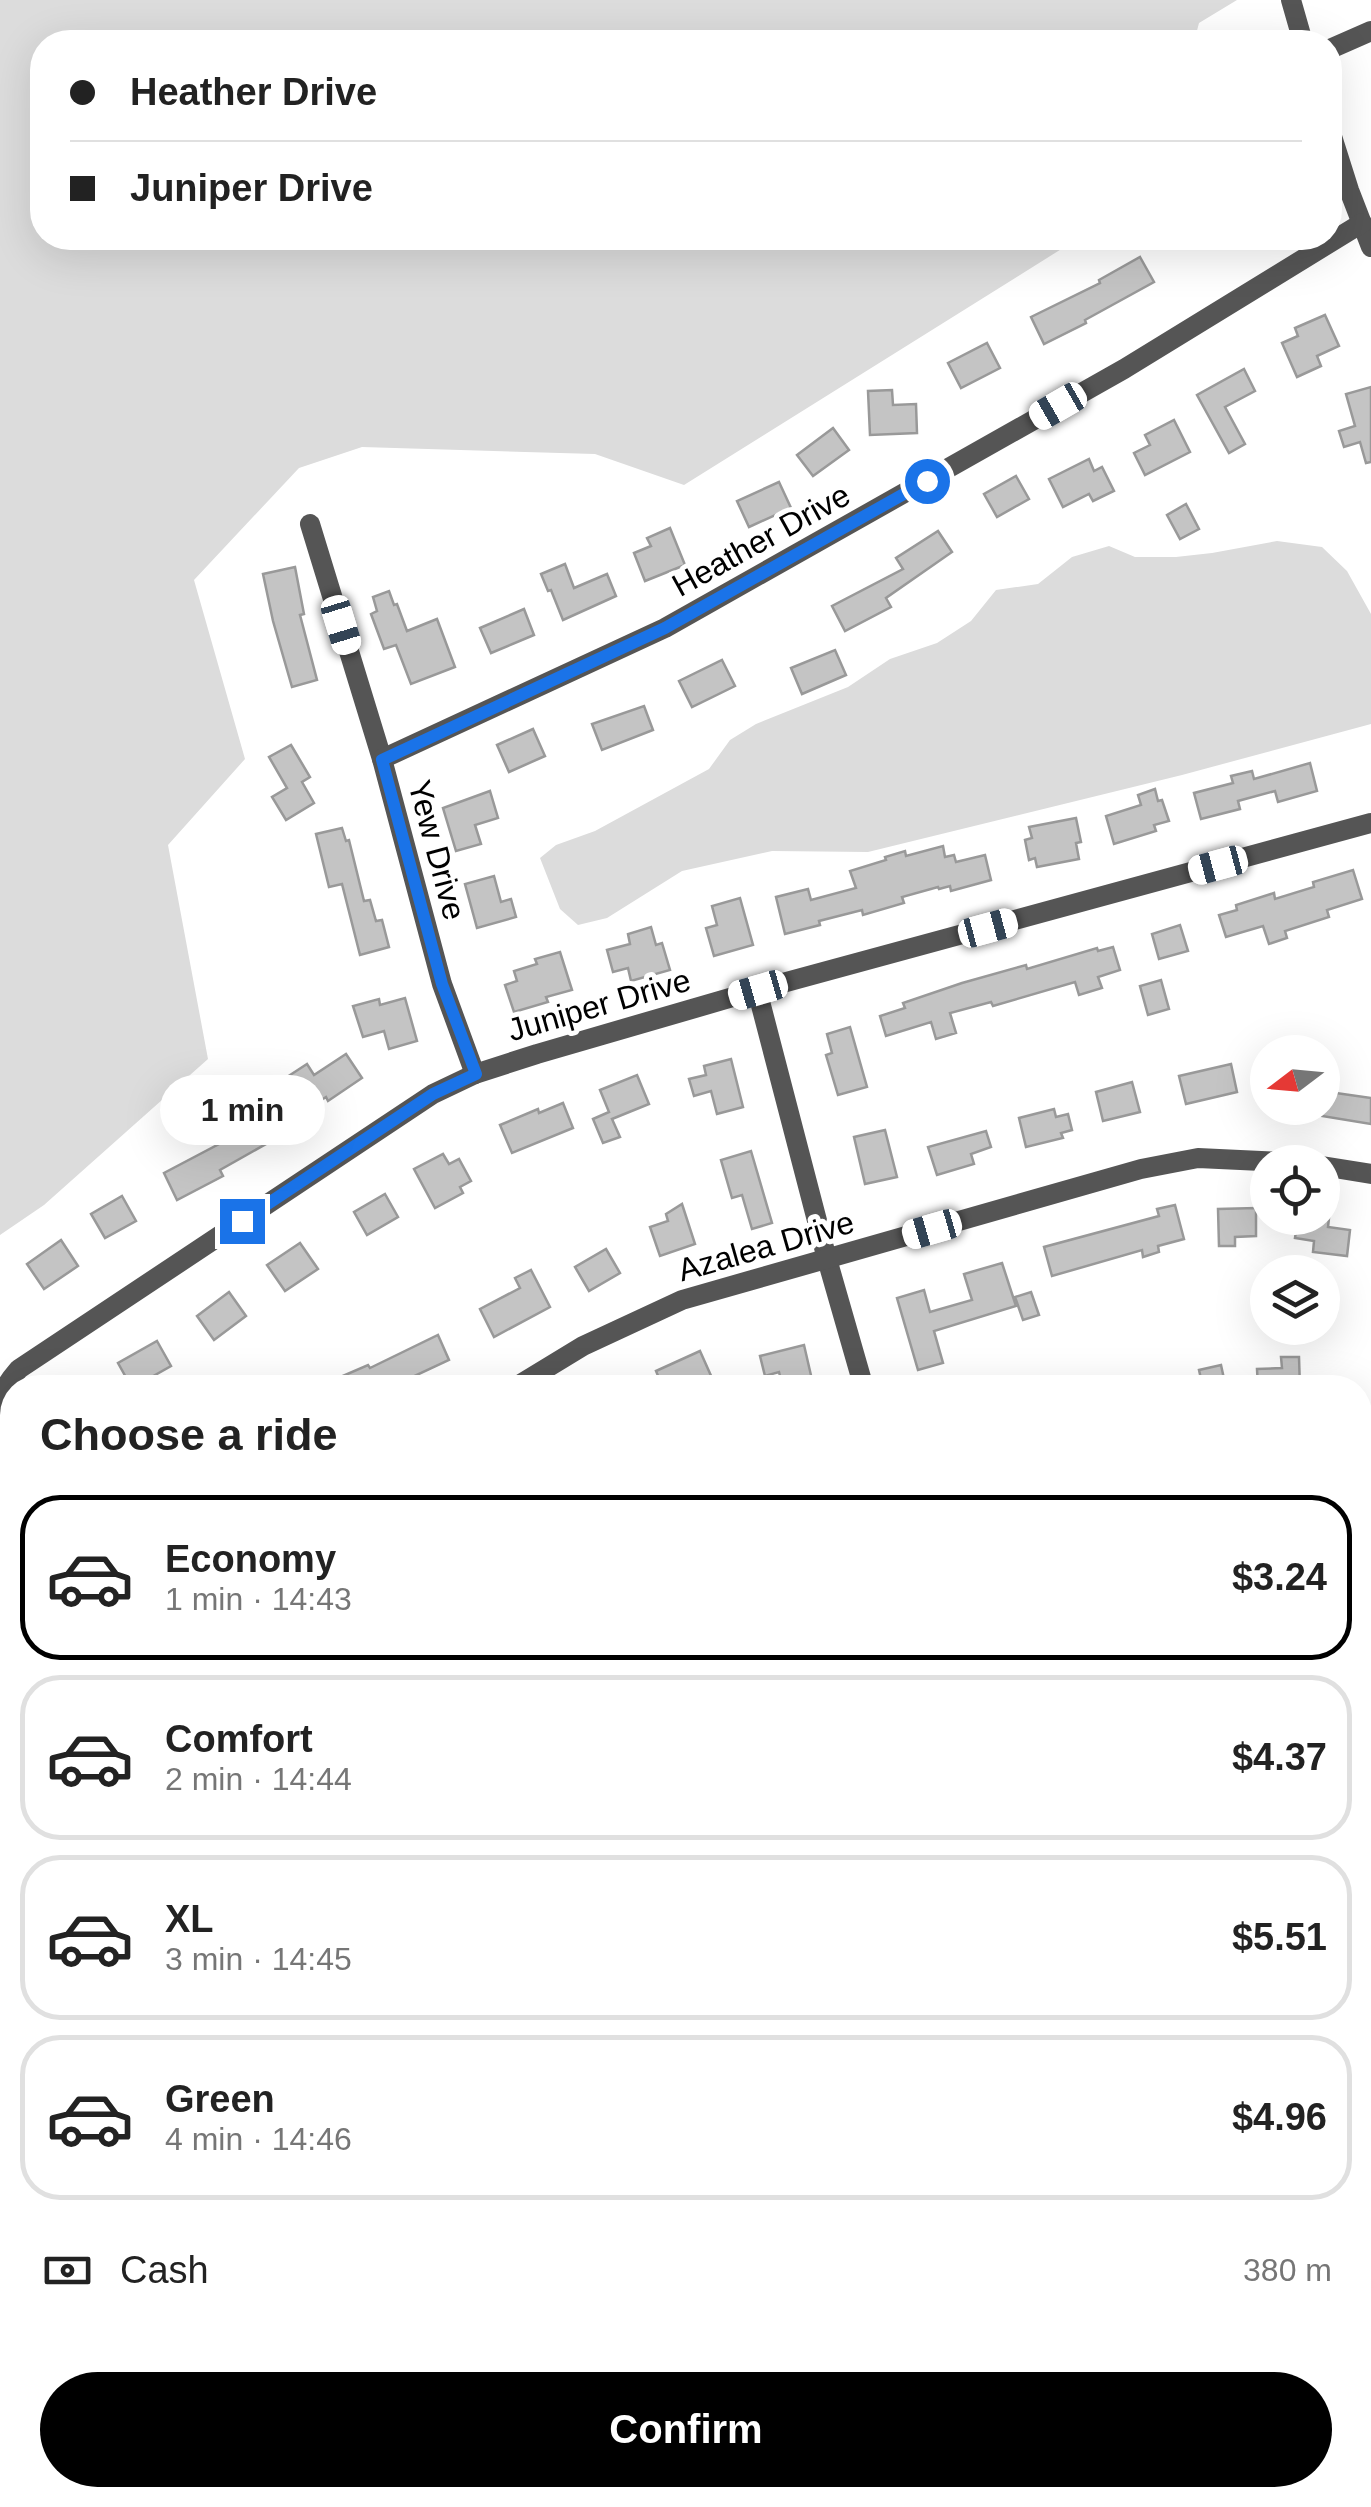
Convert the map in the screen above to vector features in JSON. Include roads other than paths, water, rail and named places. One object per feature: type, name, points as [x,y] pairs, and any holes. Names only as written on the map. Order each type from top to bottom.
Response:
[{"type":"street","points":[[1291,0],[1300,30]]},
{"type":"street","points":[[1342,44],[1371,32]]},
{"type":"street","points":[[1342,165],[1371,247]]},
{"type":"street","name":"Heather Drive","points":[[1342,235],[1362,223]]},
{"type":"street","name":"Heather Drive","points":[[382,760],[665,628],[1124,369],[1318,250]]},
{"type":"street","name":"Yew Drive","points":[[310,524],[382,760],[442,984],[476,1074]]},
{"type":"street","name":"Juniper Drive","points":[[14,1375],[433,1094],[476,1074],[758,990],[1371,823]]},
{"type":"street","points":[[758,990],[860,1375]]},
{"type":"street","name":"Azalea Drive","points":[[535,1375],[583,1346],[682,1300],[1141,1169],[1198,1158],[1250,1160]]},
{"type":"street","points":[[1340,1169],[1371,1174]]}]
